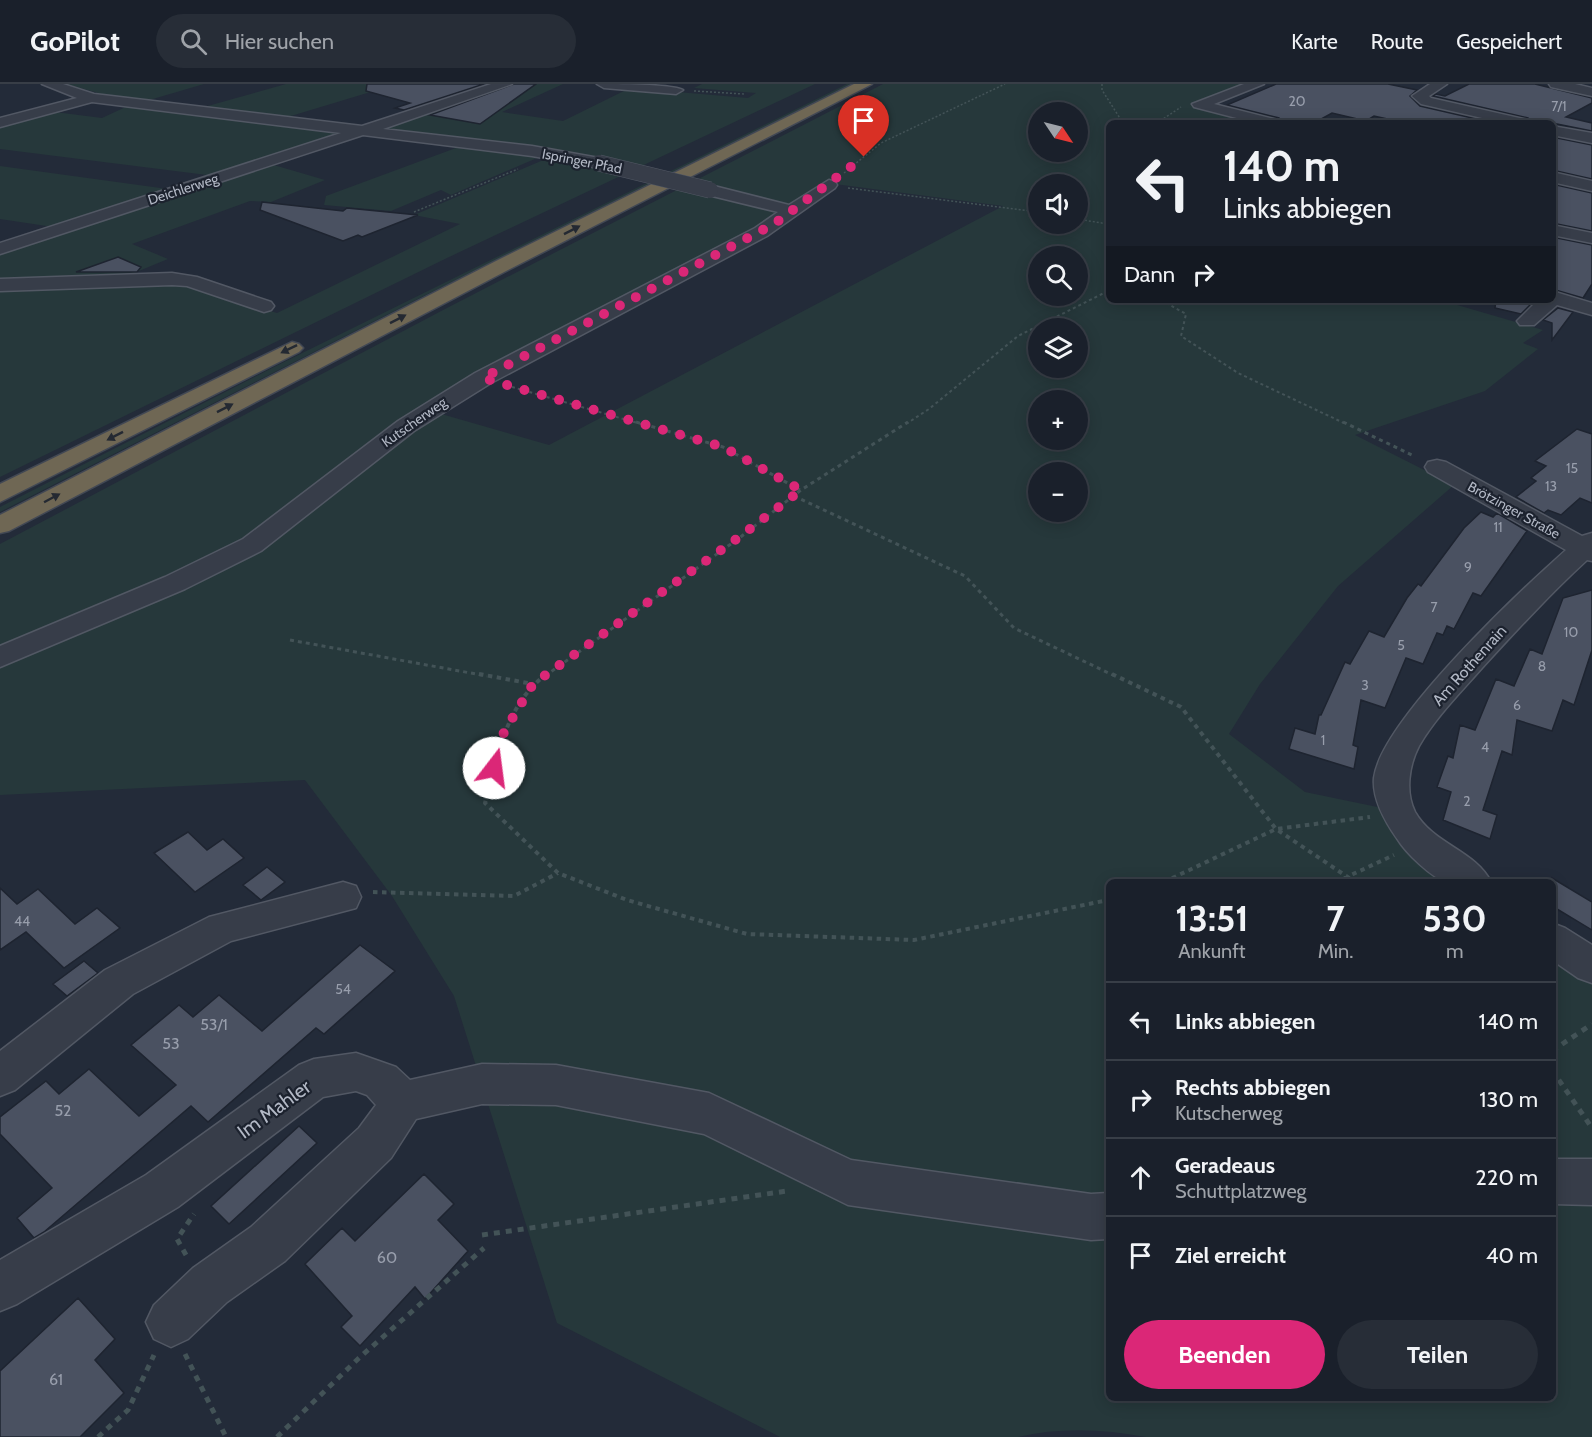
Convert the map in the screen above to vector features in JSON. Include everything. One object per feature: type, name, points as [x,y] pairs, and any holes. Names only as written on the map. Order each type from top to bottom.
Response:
[{"type":"highway","points":[[530,230],[832,84]]},
{"type":"highway","points":[[0,525],[511,261],[865,84]]},
{"type":"highway","points":[[0,494],[314,337]]},
{"type":"street","name":"Ispringer Pfad","points":[[49,84],[92,98],[552,154],[599,163],[794,211]]},
{"type":"street","name":"Ispringer Pfad","points":[[367,130],[505,84]]},
{"type":"street","points":[[604,84],[676,90]]},
{"type":"street","points":[[1257,84],[1199,104],[1261,120]]},
{"type":"street","points":[[1440,84],[1419,96],[1426,101],[1510,120]]},
{"type":"street","points":[[1556,84],[1592,92]]},
{"type":"street","points":[[0,123],[92,98]]},
{"type":"street","name":"Deichlerweg","points":[[0,249],[367,130]]},
{"type":"street","points":[[1556,131],[1592,138]]},
{"type":"street","points":[[1556,178],[1592,186]]},
{"type":"street","name":"Kutscherweg","points":[[0,657],[175,583],[252,545],[406,426],[483,378],[682,275],[794,211],[830,185]]},
{"type":"street","points":[[1556,231],[1592,238]]},
{"type":"street","points":[[0,285],[172,279],[190,281],[264,306]]},
{"type":"street","points":[[1556,299],[1592,309]]},
{"type":"street","points":[[1527,321],[1547,303]]},
{"type":"street","name":"Brötzinger Straße","points":[[1437,466],[1590,548]]},
{"type":"street","name":"Am Rothenrain","points":[[1398,813],[1391,778],[1404,743],[1444,691],[1487,643],[1538,590],[1590,548]]},
{"type":"street","points":[[1398,813],[1419,843],[1469,879]]},
{"type":"street","points":[[0,1076],[119,982],[212,933],[222,928],[359,894]]},
{"type":"street","points":[[1556,942],[1592,966]]},
{"type":"street","name":"Im Mahler","points":[[0,1287],[162,1191],[314,1079],[356,1072],[381,1081],[403,1102]]},
{"type":"street","points":[[171,1322],[210,1286],[268,1244],[375,1143],[403,1102],[482,1084],[556,1086],[709,1114],[848,1182],[1091,1217],[1106,1216]]},
{"type":"street","points":[[1556,1180],[1592,1182]]},
{"type":"path","points":[[830,185],[881,143],[1005,84]]},
{"type":"path","points":[[1101,84],[1102,90],[1121,120]]},
{"type":"path","points":[[676,90],[744,94]]},
{"type":"path","points":[[1161,120],[1185,104]]},
{"type":"path","points":[[414,212],[552,154]]},
{"type":"path","points":[[830,185],[1028,211]]},
{"type":"path","points":[[1088,221],[1106,224]]},
{"type":"path","points":[[1106,292],[1018,336],[929,409],[801,490],[728,546],[533,684],[504,732],[485,803],[558,873],[627,900],[747,934],[914,940],[1106,900]]},
{"type":"path","points":[[1166,303],[1186,315],[1181,336],[1195,348],[1238,373],[1437,466]]},
{"type":"path","points":[[483,378],[723,447],[801,490]]},
{"type":"path","points":[[794,496],[965,576],[1014,628],[1181,707],[1276,830],[1352,879]]},
{"type":"path","points":[[290,640],[533,684]]},
{"type":"path","points":[[1170,879],[1276,830],[1398,813]]},
{"type":"path","points":[[1342,879],[1419,843]]},
{"type":"path","points":[[359,894],[514,896],[558,873]]},
{"type":"path","points":[[1556,1048],[1592,1024]]},
{"type":"path","points":[[1556,1076],[1592,1128]]},
{"type":"path","points":[[482,1235],[789,1191]]},
{"type":"path","points":[[277,1437],[359,1358],[484,1248]]},
{"type":"path","points":[[98,1437],[128,1410],[171,1322]]},
{"type":"path","points":[[171,1322],[226,1437]]},
{"type":"shaded area","points":[[66,84],[204,84],[146,101],[109,96]]},
{"type":"shaded area","points":[[286,84],[397,84],[281,119],[197,109]]},
{"type":"shaded area","points":[[513,84],[563,84],[502,112],[563,121],[630,88],[748,98],[756,93],[694,88],[702,84],[815,84],[447,258],[0,477],[0,251],[267,163],[325,180],[271,202],[250,201],[132,244],[168,259],[112,282],[180,284],[277,313],[460,224],[414,215],[541,161],[557,157],[630,167],[375,130]]},
{"type":"shaded area","points":[[851,84],[420,298],[0,512],[0,507],[276,366]]},
{"type":"shaded area","points":[[883,84],[1248,84],[1191,105],[1250,120],[1106,120],[1106,303],[1450,303],[1543,330],[1523,343],[1538,349],[1485,391],[1355,435],[1454,485],[1338,586],[1260,684],[1229,734],[1305,792],[1387,809],[1451,879],[1106,879],[1106,1401],[1556,1401],[1556,953],[1592,978],[1592,1437],[1146,1437],[1114,1432],[1066,1430],[1018,1437],[780,1437],[557,1323],[454,996],[392,896],[305,780],[0,795],[0,544],[445,309]],"holes":[[[827,183],[1003,206],[549,445],[424,409],[778,218]]]},
{"type":"shaded area","points":[[130,105],[356,131],[215,176],[0,149],[0,124],[47,111],[102,118]]},
{"type":"shaded area","points":[[464,145],[537,158],[451,195],[441,190],[391,211],[324,205],[326,196]]},
{"type":"shaded area","points":[[0,166],[175,190],[60,228],[0,219]]},
{"type":"building","points":[[367,84],[484,84],[404,110],[395,108],[410,103],[366,91]]},
{"type":"building","points":[[514,84],[536,84],[480,124],[430,115]]},
{"type":"building","points":[[1276,84],[1388,84],[1417,90],[1410,96],[1420,106],[1481,120],[1392,120],[1374,116],[1368,120],[1362,120],[1332,113],[1319,120],[1280,120],[1227,105]]},
{"type":"building","points":[[1469,84],[1535,84],[1592,98],[1592,103],[1566,117],[1592,123],[1592,131],[1556,124],[1556,120],[1530,120],[1433,96],[1436,94],[1445,96]]},
{"type":"building","points":[[1556,138],[1592,145],[1592,179],[1556,171]]},
{"type":"building","points":[[1556,185],[1592,193],[1592,231],[1556,224]]},
{"type":"building","points":[[262,202],[343,211],[347,208],[418,215],[362,237],[358,235],[343,241],[260,210]]},
{"type":"building","points":[[1556,238],[1592,245],[1592,284],[1583,298],[1556,290]]},
{"type":"building","points":[[118,257],[141,267],[137,272],[76,272]]},
{"type":"building","points":[[1496,303],[1532,303],[1521,314],[1495,308]]},
{"type":"building","points":[[1558,308],[1573,312],[1552,340],[1552,323],[1543,320]]},
{"type":"building","points":[[1577,429],[1592,434],[1592,503],[1580,498],[1561,515],[1548,510],[1544,513],[1516,497],[1536,481],[1531,478],[1546,466],[1535,461]]},
{"type":"building","points":[[1481,512],[1493,517],[1497,513],[1527,531],[1481,596],[1473,593],[1454,629],[1447,626],[1443,635],[1437,633],[1423,664],[1406,658],[1385,708],[1361,700],[1353,745],[1358,747],[1354,769],[1289,749],[1295,728],[1315,734],[1319,715],[1345,662],[1350,664],[1369,631],[1384,637],[1407,598],[1418,584],[1421,586],[1464,528]]},
{"type":"building","points":[[1592,590],[1592,650],[1574,705],[1563,700],[1552,731],[1517,720],[1512,755],[1502,751],[1483,810],[1497,815],[1490,839],[1443,820],[1451,792],[1437,787],[1448,756],[1453,758],[1460,725],[1475,730],[1496,679],[1514,686],[1530,649],[1542,654],[1563,598]]},
{"type":"building","points":[[188,832],[207,850],[223,839],[244,858],[195,892],[154,853]]},
{"type":"building","points":[[267,867],[285,882],[261,900],[243,885]]},
{"type":"building","points":[[1556,880],[1592,902],[1592,930],[1556,908]]},
{"type":"building","points":[[0,888],[17,904],[38,889],[75,924],[97,908],[120,928],[64,968],[26,932],[0,950]]},
{"type":"building","points":[[360,945],[395,971],[324,1034],[316,1028],[208,1122],[191,1106],[44,1232],[34,1238],[17,1218],[52,1188],[0,1134],[0,1117],[46,1081],[59,1094],[89,1069],[139,1116],[176,1085],[131,1045],[179,1005],[193,1017],[219,995],[262,1031]]},
{"type":"building","points":[[84,961],[98,973],[67,996],[53,984]]},
{"type":"building","points":[[299,1126],[317,1143],[229,1224],[211,1206]]},
{"type":"building","points":[[424,1174],[454,1204],[438,1220],[468,1251],[425,1299],[415,1287],[360,1346],[341,1327],[352,1316],[305,1264],[342,1228],[355,1241]]},
{"type":"building","points":[[78,1298],[115,1339],[95,1360],[124,1393],[80,1437],[0,1437],[0,1371]]},
{"type":"route","points":[[494,768],[504,732],[533,684],[738,538],[801,490],[723,447],[483,378],[682,275],[774,224],[830,185],[864,157]]}]
